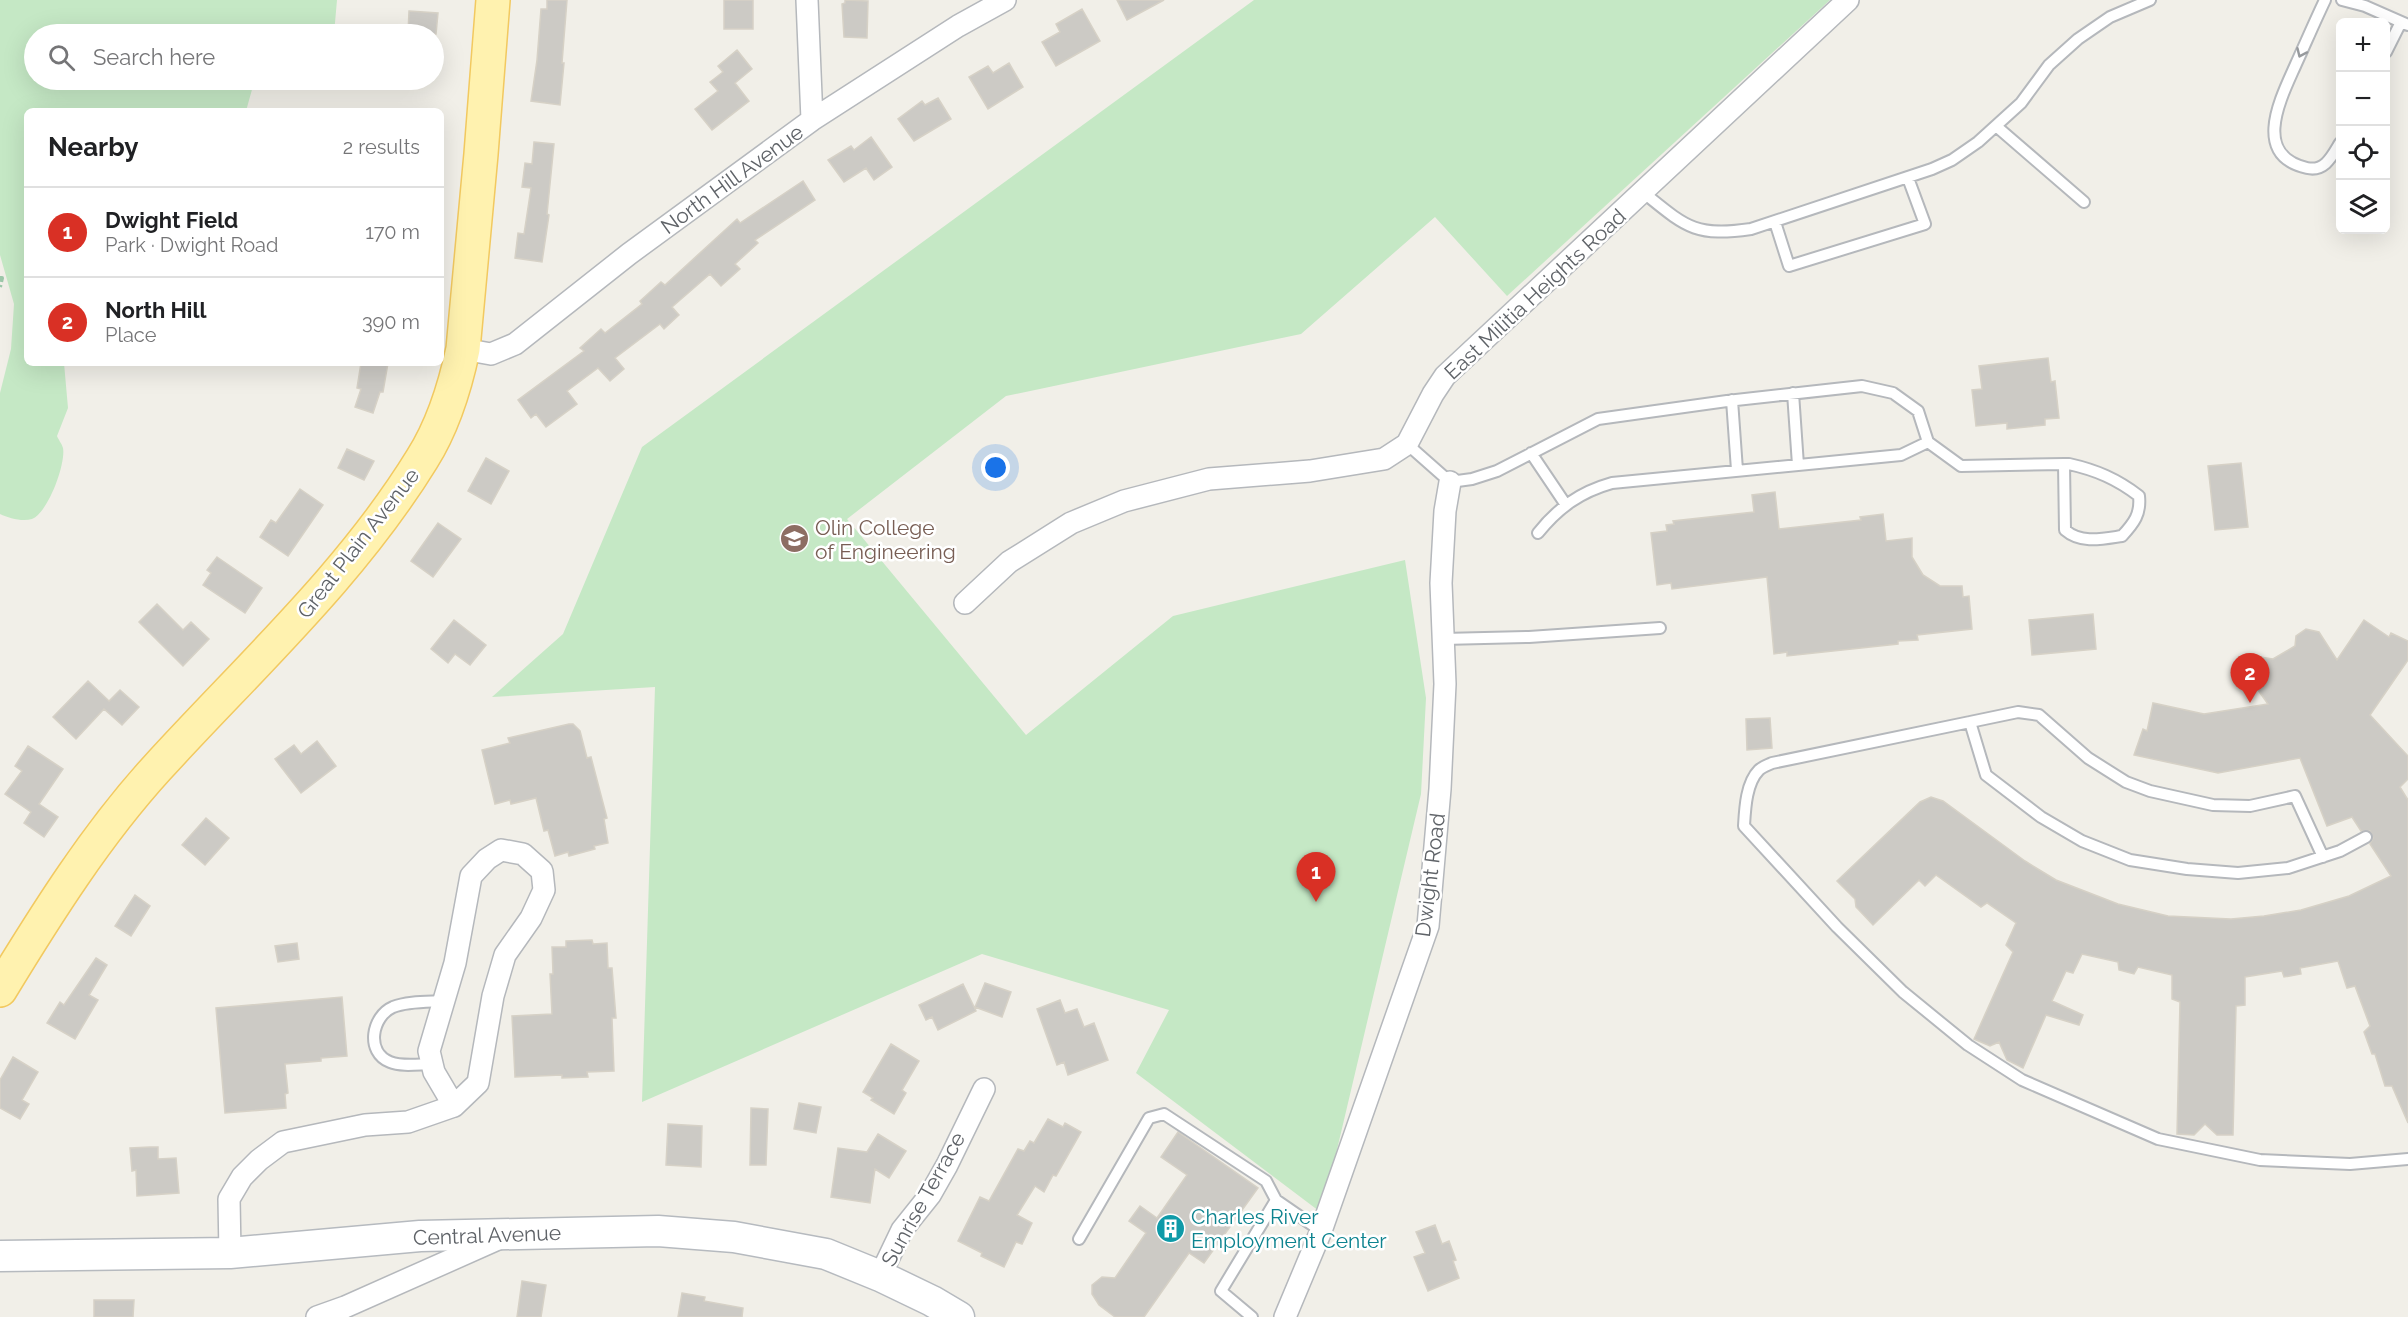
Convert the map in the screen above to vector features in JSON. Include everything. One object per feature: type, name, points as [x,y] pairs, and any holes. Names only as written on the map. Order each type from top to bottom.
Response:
[{"type":"main road","name":"Great Plain Avenue","points":[[0,990],[43,920],[116,818],[156,770],[314,603],[374,529],[423,458],[442,419],[458,375],[463,349],[482,154],[493,0]]},
{"type":"main road","name":"Central Avenue","points":[[0,1256],[230,1252],[420,1236],[658,1231],[734,1237],[826,1254],[880,1276],[959,1317]]},
{"type":"street","points":[[807,0],[812,120]]},
{"type":"street","name":"North Hill Avenue","points":[[463,349],[491,354],[515,344],[629,254],[812,120],[958,26],[1005,0]]},
{"type":"street","name":"East Militia Heights Road","points":[[1407,444],[1445,376],[1644,193],[1848,0]]},
{"type":"street","points":[[965,603],[1009,562],[1071,523],[1124,501],[1209,478],[1310,471],[1361,464],[1384,459],[1407,444]]},
{"type":"street","name":"Dwight Road","points":[[1285,1317],[1321,1232],[1428,926],[1440,789],[1445,684],[1441,584],[1445,511],[1450,482]]},
{"type":"street","points":[[230,1252],[229,1199],[242,1177],[259,1160],[283,1142],[365,1125],[408,1122],[454,1106],[478,1083],[493,996],[505,955],[531,918],[544,890],[543,872],[523,854],[501,850],[487,859],[471,876],[455,963],[429,1051],[434,1072],[454,1106]]},
{"type":"street","name":"Sunrise Terrace","points":[[880,1276],[902,1230],[930,1196],[984,1089]]},
{"type":"street","points":[[317,1317],[345,1312],[510,1233]]},
{"type":"lane","points":[[1644,193],[1681,221],[1709,232],[1724,233],[1775,222],[1908,178],[1952,159],[1978,142],[2021,103],[2049,65],[2078,39],[2110,17],[2150,0]]},
{"type":"lane","points":[[2325,0],[2278,104],[2274,133],[2277,146],[2283,155],[2306,168],[2318,168],[2328,162],[2336,149]]},
{"type":"lane","points":[[2342,0],[2365,6],[2404,23],[2390,44]]},
{"type":"lane","points":[[1996,126],[2084,202]]},
{"type":"lane","points":[[1775,222],[1789,266],[1924,224],[1908,178]]},
{"type":"lane","points":[[1407,444],[1450,482],[1489,474],[1598,419],[1732,400],[1862,386],[1893,393],[1918,411],[1928,442],[1961,466],[2064,464],[2094,470],[2120,482],[2139,496],[2140,509],[2134,523],[2122,536],[2092,540],[2074,538],[2065,530],[2064,464]]},
{"type":"lane","points":[[1793,393],[1798,465]]},
{"type":"lane","points":[[1732,400],[1737,470]]},
{"type":"lane","points":[[1538,533],[1555,512],[1592,489],[1612,483],[1901,455],[1928,442]]},
{"type":"lane","points":[[1531,453],[1566,505]]},
{"type":"lane","points":[[1443,639],[1529,637],[1660,628]]},
{"type":"lane","points":[[2324,857],[2295,796],[2250,806],[2213,805],[2126,782],[2088,758],[2039,715],[2018,712],[1772,763],[1759,771],[1751,785],[1745,806],[1744,826],[1837,927],[1903,992],[1968,1045],[2022,1080],[2169,1142],[2260,1160],[2350,1164],[2408,1160]]},
{"type":"lane","points":[[1970,722],[1986,775],[2041,817],[2082,841],[2130,860],[2238,873],[2288,868],[2340,851],[2366,837]]},
{"type":"lane","points":[[432,1064],[390,1063],[380,1056],[375,1045],[376,1022],[382,1013],[393,1007],[444,1001]]},
{"type":"lane","points":[[1079,1239],[1149,1118],[1164,1114],[1266,1181],[1276,1200],[1321,1232]]},
{"type":"lane","points":[[1252,1317],[1221,1291],[1276,1200]]},
{"type":"path","points":[[0,278],[2,278],[0,287]]},
{"type":"green space","points":[[0,0],[337,0],[335,24],[24,24],[24,90],[252,90],[247,108],[24,108],[24,366],[64,366],[68,408],[57,436],[63,448],[63,455],[55,487],[38,515],[24,520],[0,514],[0,393],[11,349],[14,304],[0,255]]},
{"type":"green space","name":"Olin College of Engineering","points":[[1254,0],[1830,0],[1507,296],[1435,217],[1301,334],[1006,396],[847,519],[1026,735],[1173,616],[1405,560],[1426,698],[1421,794],[1335,1158],[1319,1211],[1136,1073],[1169,1010],[982,954],[642,1102],[655,687],[492,697],[563,634],[642,447]]},
{"type":"building","points":[[547,0],[567,0],[560,105],[531,101],[541,9],[547,9]]},
{"type":"building","points":[[724,0],[753,0],[753,29],[724,29]]},
{"type":"building","points":[[845,0],[868,1],[867,38],[844,37],[842,4]]},
{"type":"building","points":[[1117,0],[1164,0],[1127,20]]},
{"type":"building","points":[[1082,9],[1100,41],[1056,66],[1042,42],[1060,32],[1056,24]]},
{"type":"building","points":[[409,11],[438,13],[437,24],[408,24]]},
{"type":"building","points":[[737,50],[752,69],[735,83],[749,101],[712,130],[695,109],[718,91],[710,82],[723,72],[718,66]]},
{"type":"building","points":[[1009,63],[1023,87],[988,109],[969,77],[988,66],[993,73]]},
{"type":"building","points":[[938,98],[951,119],[914,141],[898,119],[922,101],[925,105]]},
{"type":"building","points":[[871,137],[892,167],[874,180],[866,168],[844,182],[828,160],[851,146],[854,150]]},
{"type":"building","points":[[534,142],[554,144],[547,214],[549,215],[542,262],[515,258],[518,233],[524,234],[531,188],[522,187],[525,163],[532,164]]},
{"type":"building","points":[[803,181],[815,200],[755,240],[758,243],[735,264],[740,269],[721,286],[710,274],[672,307],[679,315],[664,329],[660,324],[615,358],[624,369],[610,381],[598,368],[567,391],[577,404],[546,427],[536,414],[531,418],[518,400],[584,351],[580,348],[601,329],[605,333],[642,304],[640,301],[661,282],[665,285],[737,219],[740,223]]},
{"type":"building","points":[[2048,358],[2051,382],[2055,381],[2059,418],[2045,419],[2045,425],[2007,429],[2007,423],[1976,426],[1972,390],[1982,389],[1979,366]]},
{"type":"building","points":[[361,366],[387,366],[383,392],[380,392],[373,413],[355,407],[361,389],[357,388]]},
{"type":"building","points":[[347,449],[374,461],[364,480],[338,468]]},
{"type":"building","points":[[486,458],[509,471],[491,504],[468,491]]},
{"type":"building","points":[[2241,463],[2248,527],[2215,530],[2208,466]]},
{"type":"building","points":[[300,489],[323,505],[288,556],[260,537],[271,520],[276,523]]},
{"type":"building","points":[[1775,492],[1779,529],[1861,520],[1860,517],[1883,514],[1886,541],[1912,538],[1912,557],[1923,575],[1940,586],[1962,586],[1963,597],[1969,596],[1972,629],[1917,635],[1918,640],[1898,641],[1898,644],[1787,656],[1787,652],[1774,654],[1767,577],[1672,589],[1671,583],[1657,585],[1651,533],[1667,531],[1666,525],[1674,524],[1673,521],[1754,512],[1752,495]]},
{"type":"building","points":[[438,523],[461,539],[433,577],[411,561]]},
{"type":"building","points":[[217,557],[262,588],[245,613],[203,585],[211,573],[207,570]]},
{"type":"building","points":[[157,604],[183,630],[191,622],[209,639],[183,666],[139,622]]},
{"type":"building","points":[[2093,614],[2096,649],[2032,655],[2029,620]]},
{"type":"building","points":[[454,620],[486,645],[470,665],[455,654],[448,663],[431,649]]},
{"type":"building","points":[[2364,620],[2389,637],[2391,633],[2408,641],[2408,660],[2370,715],[2408,756],[2408,779],[2400,787],[2408,800],[2408,1123],[2392,1086],[2385,1086],[2375,1054],[2372,1054],[2364,1032],[2370,1026],[2355,986],[2347,988],[2338,961],[2300,968],[2301,974],[2284,977],[2282,971],[2245,977],[2245,1005],[2236,1006],[2233,1135],[2217,1135],[2205,1124],[2194,1135],[2177,1134],[2180,1002],[2172,999],[2172,975],[2138,967],[2134,974],[2119,970],[2118,962],[2082,954],[2073,973],[2066,971],[2052,1001],[2083,1015],[2079,1025],[2046,1015],[2023,1068],[2007,1060],[1999,1042],[1990,1046],[1974,1039],[2013,952],[2006,945],[2016,923],[1987,903],[1981,907],[1936,875],[1925,886],[1919,880],[1873,925],[1856,907],[1855,899],[1837,881],[1920,802],[1931,797],[1943,801],[2025,861],[2056,880],[2118,904],[2168,916],[2231,919],[2301,910],[2349,896],[2391,876],[2370,844],[2373,838],[2370,831],[2361,831],[2352,817],[2327,826],[2300,758],[2218,773],[2134,755],[2143,729],[2147,731],[2153,703],[2204,714],[2268,704],[2248,676],[2251,663],[2260,657],[2273,659],[2295,646],[2296,636],[2306,629],[2319,632],[2337,660]]},
{"type":"building","points":[[88,681],[109,701],[120,690],[139,707],[122,725],[104,709],[76,739],[53,717]]},
{"type":"building","points":[[1770,718],[1772,748],[1747,750],[1746,719]]},
{"type":"building","points":[[573,724],[580,731],[587,758],[591,757],[607,818],[604,819],[608,843],[569,856],[568,852],[555,856],[548,830],[544,831],[536,798],[511,804],[510,800],[495,804],[482,750],[510,743],[508,738]]},
{"type":"building","points":[[317,741],[336,766],[301,793],[275,759],[294,745],[301,754]]},
{"type":"building","points":[[28,746],[63,769],[39,804],[58,817],[44,837],[24,823],[31,812],[5,794],[22,771],[15,766]]},
{"type":"building","points":[[206,818],[229,838],[205,865],[182,845]]},
{"type":"building","points":[[135,895],[150,906],[131,936],[115,926]]},
{"type":"building","points":[[592,940],[593,944],[607,943],[608,968],[612,968],[616,1018],[612,1018],[614,1071],[587,1072],[588,1077],[562,1078],[562,1075],[515,1077],[512,1016],[552,1014],[550,974],[553,974],[552,947],[566,947],[566,941]]},
{"type":"building","points":[[297,943],[299,959],[278,962],[275,946]]},
{"type":"building","points":[[96,958],[107,965],[89,995],[98,1000],[75,1039],[47,1023],[60,1002],[64,1005]]},
{"type":"building","points":[[985,983],[1011,992],[1002,1017],[975,1007]]},
{"type":"building","points":[[963,984],[976,1011],[938,1030],[932,1017],[926,1020],[919,1005]]},
{"type":"building","points":[[342,997],[347,1056],[285,1064],[288,1093],[285,1094],[286,1108],[225,1113],[216,1008]]},
{"type":"building","points":[[1060,1000],[1065,1013],[1077,1009],[1084,1027],[1094,1023],[1108,1060],[1068,1075],[1064,1062],[1057,1065],[1037,1009]]},
{"type":"building","points":[[891,1044],[919,1061],[902,1090],[906,1093],[894,1114],[871,1100],[873,1098],[863,1092]]},
{"type":"building","points":[[13,1057],[38,1072],[22,1100],[29,1104],[20,1119],[0,1108],[0,1080]]},
{"type":"building","points":[[799,1103],[821,1107],[816,1133],[794,1129]]},
{"type":"building","points":[[751,1108],[768,1109],[766,1165],[750,1165]]},
{"type":"building","points":[[1048,1119],[1063,1127],[1065,1123],[1081,1132],[1056,1176],[1053,1175],[1044,1192],[1035,1186],[1017,1215],[1032,1223],[1022,1244],[1016,1242],[1004,1267],[958,1241],[980,1197],[989,1201],[1018,1149],[1024,1151],[1030,1141],[1034,1143]]},
{"type":"building","points":[[668,1124],[702,1126],[701,1167],[666,1165]]},
{"type":"building","name":"Charles River Employment Center","points":[[1178,1132],[1258,1188],[1204,1263],[1189,1253],[1144,1317],[1115,1317],[1099,1305],[1092,1294],[1092,1285],[1102,1277],[1115,1278],[1146,1233],[1129,1221],[1140,1206],[1157,1218],[1187,1175],[1161,1157]]},
{"type":"building","points":[[878,1134],[906,1151],[889,1178],[875,1169],[870,1203],[831,1197],[838,1148],[867,1152]]},
{"type":"building","points":[[158,1147],[158,1159],[176,1158],[179,1193],[137,1196],[136,1170],[132,1171],[130,1148]]},
{"type":"building","points":[[1435,1225],[1442,1244],[1449,1241],[1456,1260],[1453,1261],[1459,1278],[1428,1291],[1414,1257],[1425,1253],[1416,1232]]},
{"type":"building","points":[[522,1281],[546,1285],[541,1317],[517,1317]]},
{"type":"building","points":[[682,1293],[705,1297],[704,1301],[743,1308],[742,1317],[678,1317]]},
{"type":"building","points":[[94,1300],[134,1300],[133,1317],[94,1317]]},
{"type":"place","name":"Olin College of Engineering","points":[[794,539]]},
{"type":"place","name":"North Hill","points":[[2250,703]]},
{"type":"place","name":"Dwight Field","points":[[1316,902]]},
{"type":"place","name":"Charles River Employment Center","points":[[1170,1228]]}]
